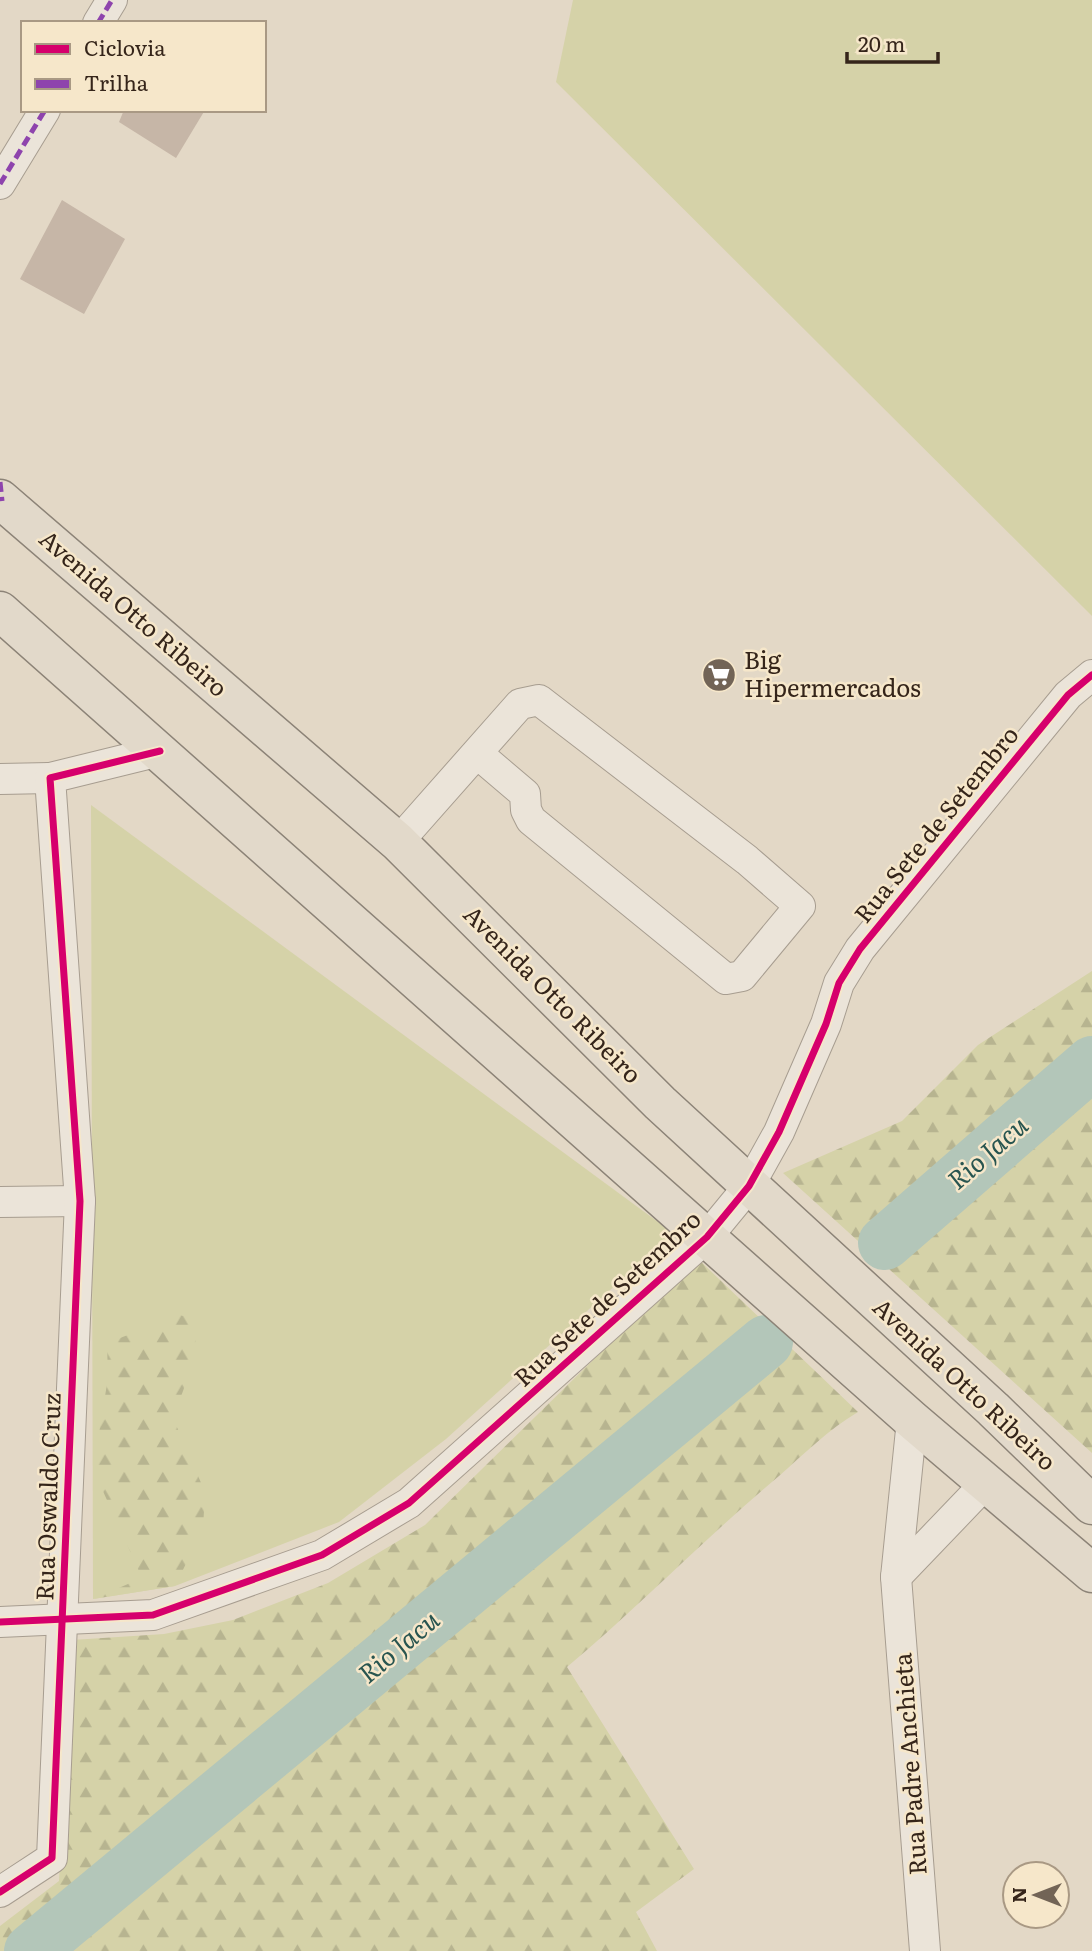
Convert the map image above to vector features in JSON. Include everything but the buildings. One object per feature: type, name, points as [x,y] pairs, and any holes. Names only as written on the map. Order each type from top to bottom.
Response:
[{"type":"main road","name":"Avenida Otto Ribeiro","points":[[1,494],[398,842],[660,1103],[993,1409],[1092,1505]]},
{"type":"main road","points":[[0,611],[912,1420],[1092,1573]]},
{"type":"street","points":[[99,21],[112,0]]},
{"type":"street","points":[[0,184],[44,112]]},
{"type":"street","name":"Rua Sete de Setembro","points":[[0,1622],[153,1615],[322,1555],[409,1503],[707,1237],[749,1186],[779,1132],[826,1024],[839,983],[860,949],[1068,695],[1092,676]]},
{"type":"street","points":[[398,842],[520,704],[539,700],[747,860],[800,906],[742,976],[726,979],[531,820],[526,810],[525,794],[478,754]]},
{"type":"street","points":[[0,779],[50,778],[160,751]]},
{"type":"street","name":"Rua Oswaldo Cruz","points":[[0,1892],[52,1858],[63,1621],[80,1201],[50,778]]},
{"type":"street","points":[[0,1202],[80,1201]]},
{"type":"street","name":"Rua Padre Anchieta","points":[[912,1420],[896,1577],[925,1951]]},
{"type":"street","points":[[896,1577],[986,1483]]},
{"type":"green space","points":[[573,0],[1092,0],[1092,616],[556,82]]},
{"type":"green space","points":[[91,805],[673,1233],[446,1439],[339,1522],[175,1586],[93,1599]]},
{"type":"green space","points":[[1092,971],[1092,1453],[783,1173],[902,1121],[978,1045]]},
{"type":"green space","points":[[697,1258],[858,1412],[808,1450],[567,1667],[694,1869],[636,1912],[657,1951],[0,1951],[0,1926],[59,1881],[72,1640],[164,1634],[233,1620],[328,1583],[425,1525]]},
{"type":"green space","points":[[180,1315],[199,1321],[190,1372],[173,1418],[205,1492],[203,1529],[175,1586],[93,1599],[142,1578],[93,1469],[108,1378],[107,1343]]},
{"type":"waterway","name":"Rio Jacu","points":[[885,1243],[1092,1063]]},
{"type":"waterway","name":"Rio Jacu","points":[[31,1951],[766,1342]]},
{"type":"marked path","points":[[99,21],[112,0]]},
{"type":"marked path","points":[[0,184],[44,112]]},
{"type":"marked path","points":[[0,482],[2,501]]},
{"type":"cycle path","points":[[0,1622],[153,1615],[322,1555],[409,1503],[707,1237],[749,1186],[779,1132],[826,1024],[839,983],[860,949],[1068,695],[1092,675]]},
{"type":"cycle path","points":[[0,1892],[52,1858],[80,1201],[50,778],[160,751]]},
{"type":"place","name":"Big Hipermercados","points":[[719,675]]}]
